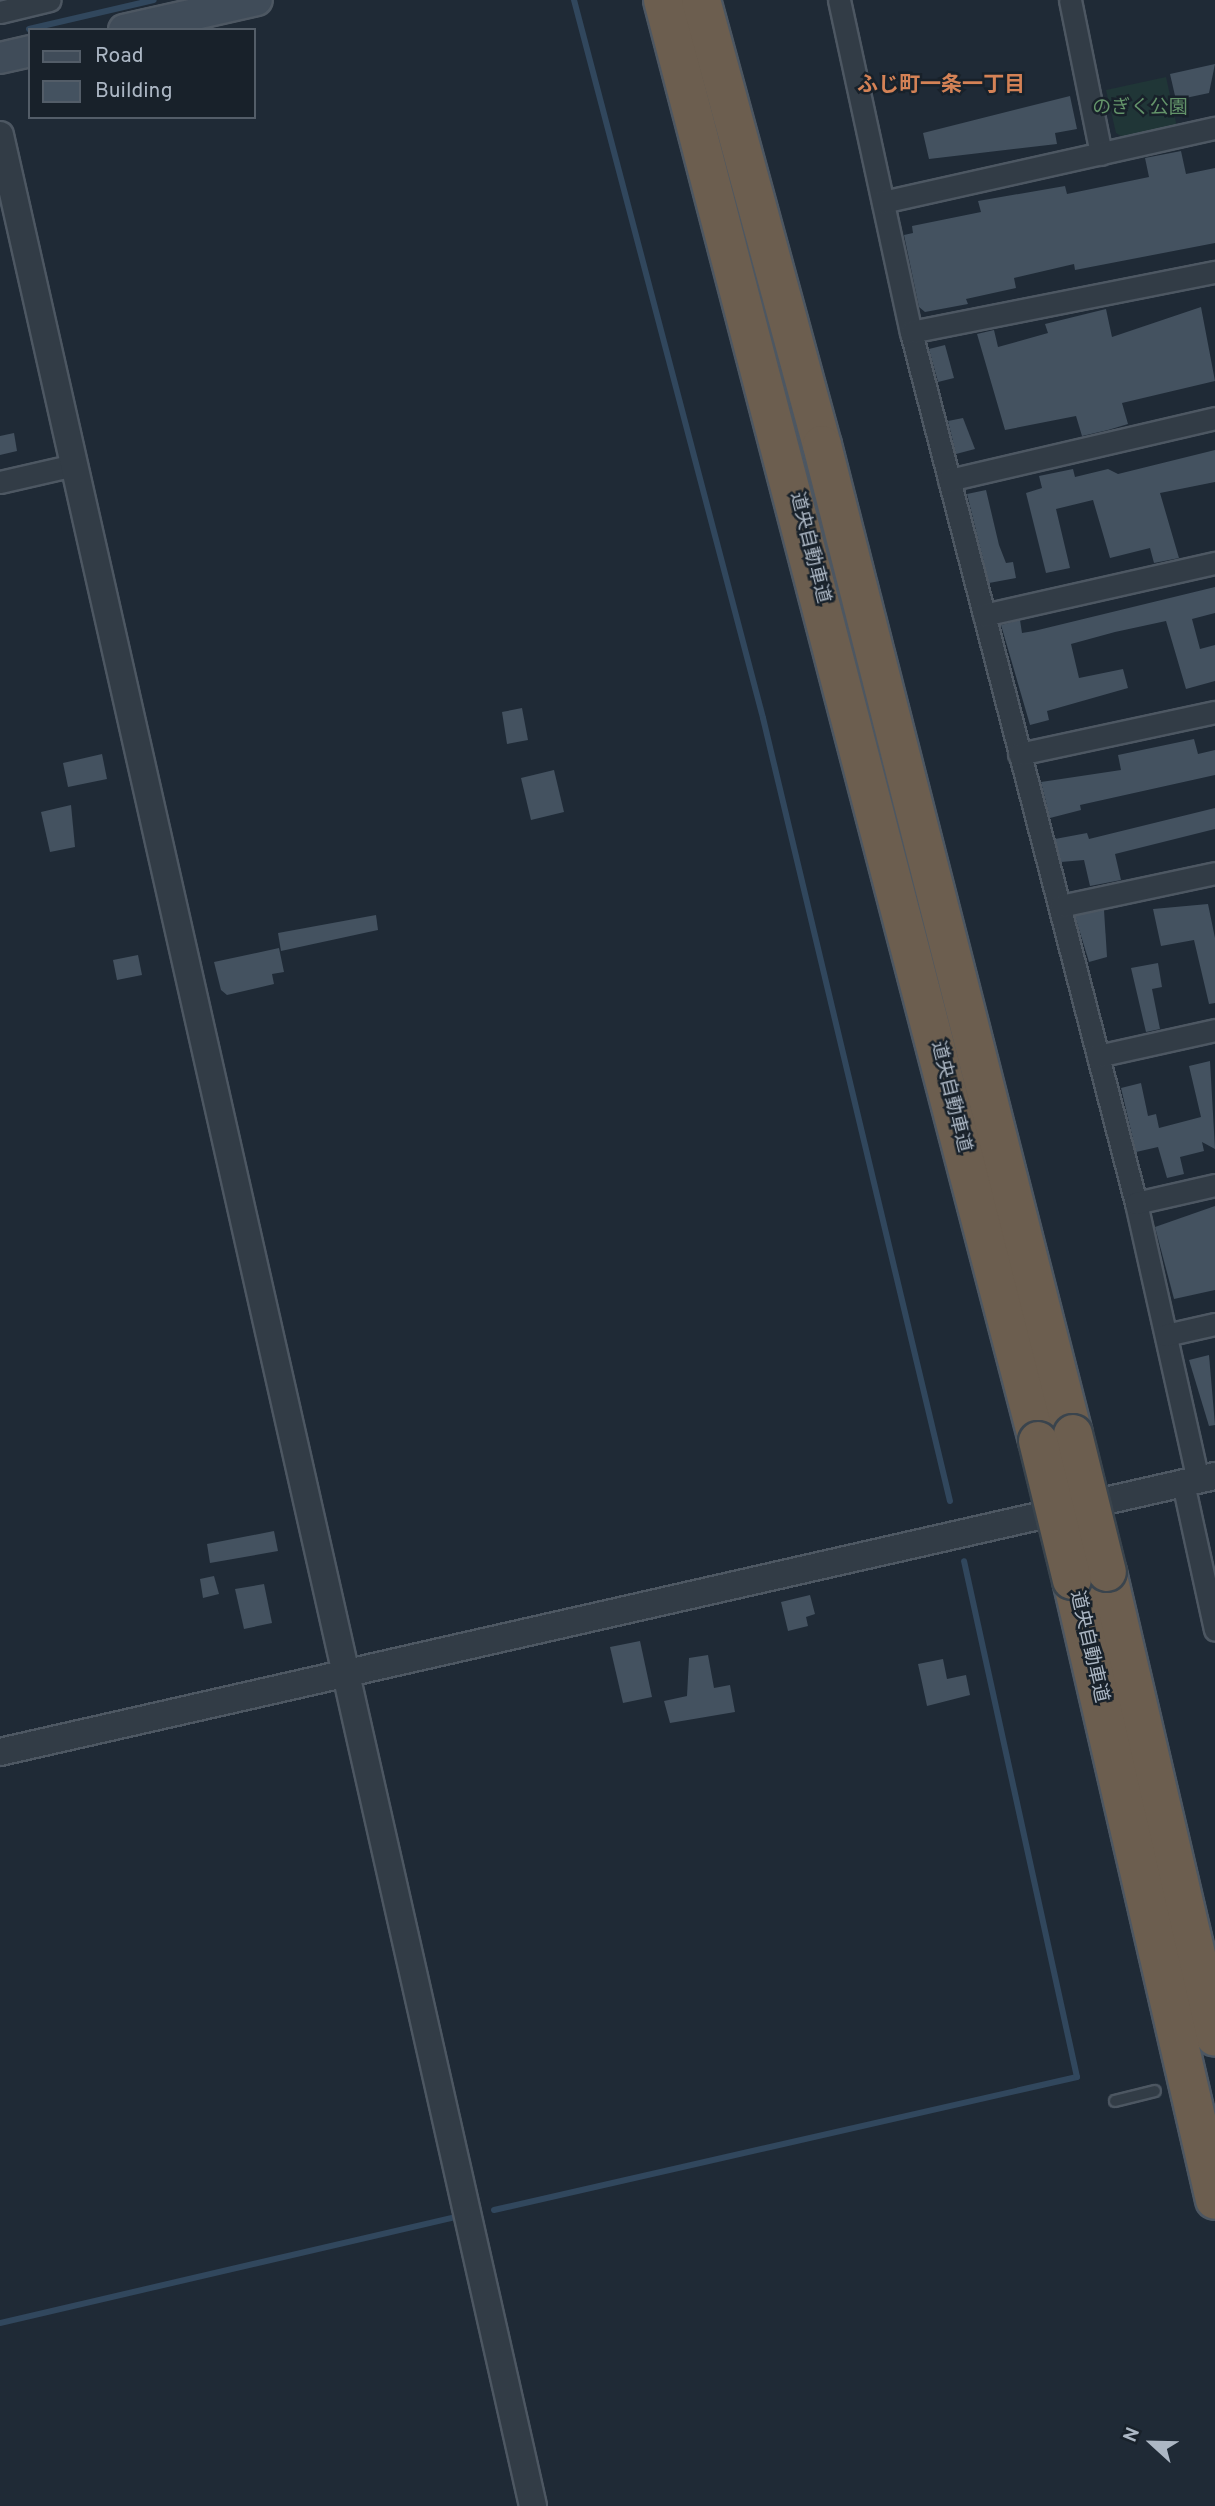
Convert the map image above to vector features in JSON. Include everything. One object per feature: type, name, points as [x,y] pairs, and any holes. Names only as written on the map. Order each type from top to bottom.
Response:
[{"type":"highway","name":"道央自動車道","points":[[663,0],[1056,1437]]},
{"type":"highway","name":"道央自動車道","points":[[701,0],[822,445],[1090,1576],[1215,2037]]},
{"type":"highway","name":"道央自動車道","points":[[1090,1576],[1215,2200]]},
{"type":"main road","points":[[133,28],[257,0]]},
{"type":"main road","points":[[0,58],[28,51]]},
{"type":"street","points":[[0,12],[50,0]]},
{"type":"street","points":[[839,0],[911,332],[1136,1203],[1198,1479],[1215,1628]]},
{"type":"street","points":[[1070,0],[1101,154]]},
{"type":"street","points":[[883,202],[1215,128]]},
{"type":"street","points":[[0,135],[533,2506]]},
{"type":"street","points":[[911,332],[1215,272]]},
{"type":"street","points":[[949,480],[1215,418]]},
{"type":"street","points":[[0,482],[74,465]]},
{"type":"street","points":[[984,615],[1215,564]]},
{"type":"street","points":[[1019,754],[1215,712]]},
{"type":"street","points":[[1060,906],[1215,873]]},
{"type":"street","points":[[1098,1056],[1215,1030]]},
{"type":"street","points":[[1136,1203],[1215,1185]]},
{"type":"street","points":[[1166,1335],[1215,1324]]},
{"type":"street","points":[[0,1752],[1198,1479]]},
{"type":"lane","points":[[1115,2101],[1155,2091]]},
{"type":"green space","name":"のぎく公園","points":[[1166,77],[1177,127],[1126,139],[1116,133],[1106,90]]},
{"type":"building","points":[[1215,64],[1209,93],[1176,100],[1170,74]]},
{"type":"building","points":[[1070,96],[1077,129],[1055,133],[1057,144],[929,159],[923,133]]},
{"type":"building","points":[[1181,151],[1186,174],[1215,168],[1215,243],[1075,270],[1074,264],[1014,278],[1016,288],[966,299],[968,304],[925,312],[919,307],[904,235],[913,233],[912,226],[981,212],[978,201],[1065,186],[1067,194],[1149,177],[1145,158]]},
{"type":"building","points":[[1201,307],[1215,381],[1122,403],[1128,424],[1108,430],[1082,436],[1076,416],[1005,430],[977,334],[994,330],[998,347],[1048,333],[1045,324],[1106,309],[1112,337]]},
{"type":"building","points":[[945,345],[954,378],[938,382],[929,349]]},
{"type":"building","points":[[963,418],[975,449],[956,454],[948,421]]},
{"type":"building","points":[[14,433],[17,451],[0,455],[0,436]]},
{"type":"building","points":[[1215,450],[1215,482],[1160,493],[1179,558],[1154,563],[1150,548],[1110,558],[1093,500],[1056,509],[1070,568],[1046,573],[1026,493],[1042,488],[1039,476],[1073,469],[1075,477],[1108,469],[1118,474]]},
{"type":"building","points":[[986,490],[999,545],[1006,563],[1013,562],[1016,578],[989,583],[967,494]]},
{"type":"building","points":[[1215,587],[1215,613],[1192,619],[1200,649],[1215,645],[1215,681],[1186,689],[1166,621],[1115,632],[1071,644],[1079,678],[1123,669],[1128,688],[1047,711],[1049,720],[1030,725],[1001,625],[1020,620],[1022,633],[1034,631]]},
{"type":"building","points":[[522,708],[528,740],[507,744],[502,712]]},
{"type":"building","points":[[1194,739],[1198,754],[1215,750],[1215,775],[1080,805],[1081,810],[1050,818],[1041,782],[1121,770],[1118,755]]},
{"type":"building","points":[[102,754],[107,779],[68,787],[63,763]]},
{"type":"building","points":[[554,770],[564,812],[531,820],[521,778]]},
{"type":"building","points":[[71,805],[75,847],[50,852],[41,812]]},
{"type":"building","points":[[1215,808],[1215,829],[1115,854],[1121,880],[1090,886],[1084,860],[1061,862],[1055,839],[1087,833],[1089,839]]},
{"type":"building","points":[[1208,904],[1215,938],[1215,1003],[1209,1004],[1194,940],[1161,946],[1153,909]]},
{"type":"building","points":[[1104,910],[1107,957],[1089,962],[1075,916]]},
{"type":"building","points":[[376,915],[378,930],[281,951],[278,933]]},
{"type":"building","points":[[279,948],[284,972],[272,974],[274,984],[227,995],[221,990],[214,962]]},
{"type":"building","points":[[138,955],[142,975],[117,980],[113,960]]},
{"type":"building","points":[[1158,963],[1162,987],[1152,989],[1160,1029],[1146,1032],[1131,968]]},
{"type":"building","points":[[1210,1061],[1215,1149],[1202,1142],[1204,1151],[1180,1157],[1184,1174],[1167,1178],[1158,1147],[1136,1152],[1121,1088],[1141,1083],[1148,1116],[1156,1114],[1159,1128],[1201,1117],[1189,1066]]},
{"type":"building","points":[[1215,1206],[1215,1290],[1174,1299],[1155,1227]]},
{"type":"building","points":[[1209,1355],[1215,1425],[1209,1426],[1189,1360]]},
{"type":"building","points":[[274,1531],[278,1551],[210,1563],[207,1544]]},
{"type":"building","points":[[214,1576],[219,1594],[203,1598],[200,1579]]},
{"type":"building","points":[[264,1584],[272,1623],[244,1629],[235,1589]]},
{"type":"building","points":[[810,1595],[815,1614],[806,1617],[808,1626],[788,1631],[781,1602]]},
{"type":"building","points":[[640,1641],[652,1697],[623,1703],[610,1647]]},
{"type":"building","points":[[708,1655],[714,1688],[730,1685],[735,1712],[670,1723],[664,1701],[687,1696],[689,1658]]},
{"type":"building","points":[[943,1659],[947,1679],[966,1675],[970,1695],[927,1706],[918,1664]]},
{"type":"waterway","points":[[33,28],[154,0]]},
{"type":"waterway","points":[[574,0],[763,718],[950,1501]]},
{"type":"waterway","points":[[494,2210],[1077,2077],[964,1561]]},
{"type":"waterway","points":[[0,2323],[452,2218]]},
{"type":"district","name":"ふじ町一条一丁目","points":[[941,86]]}]
